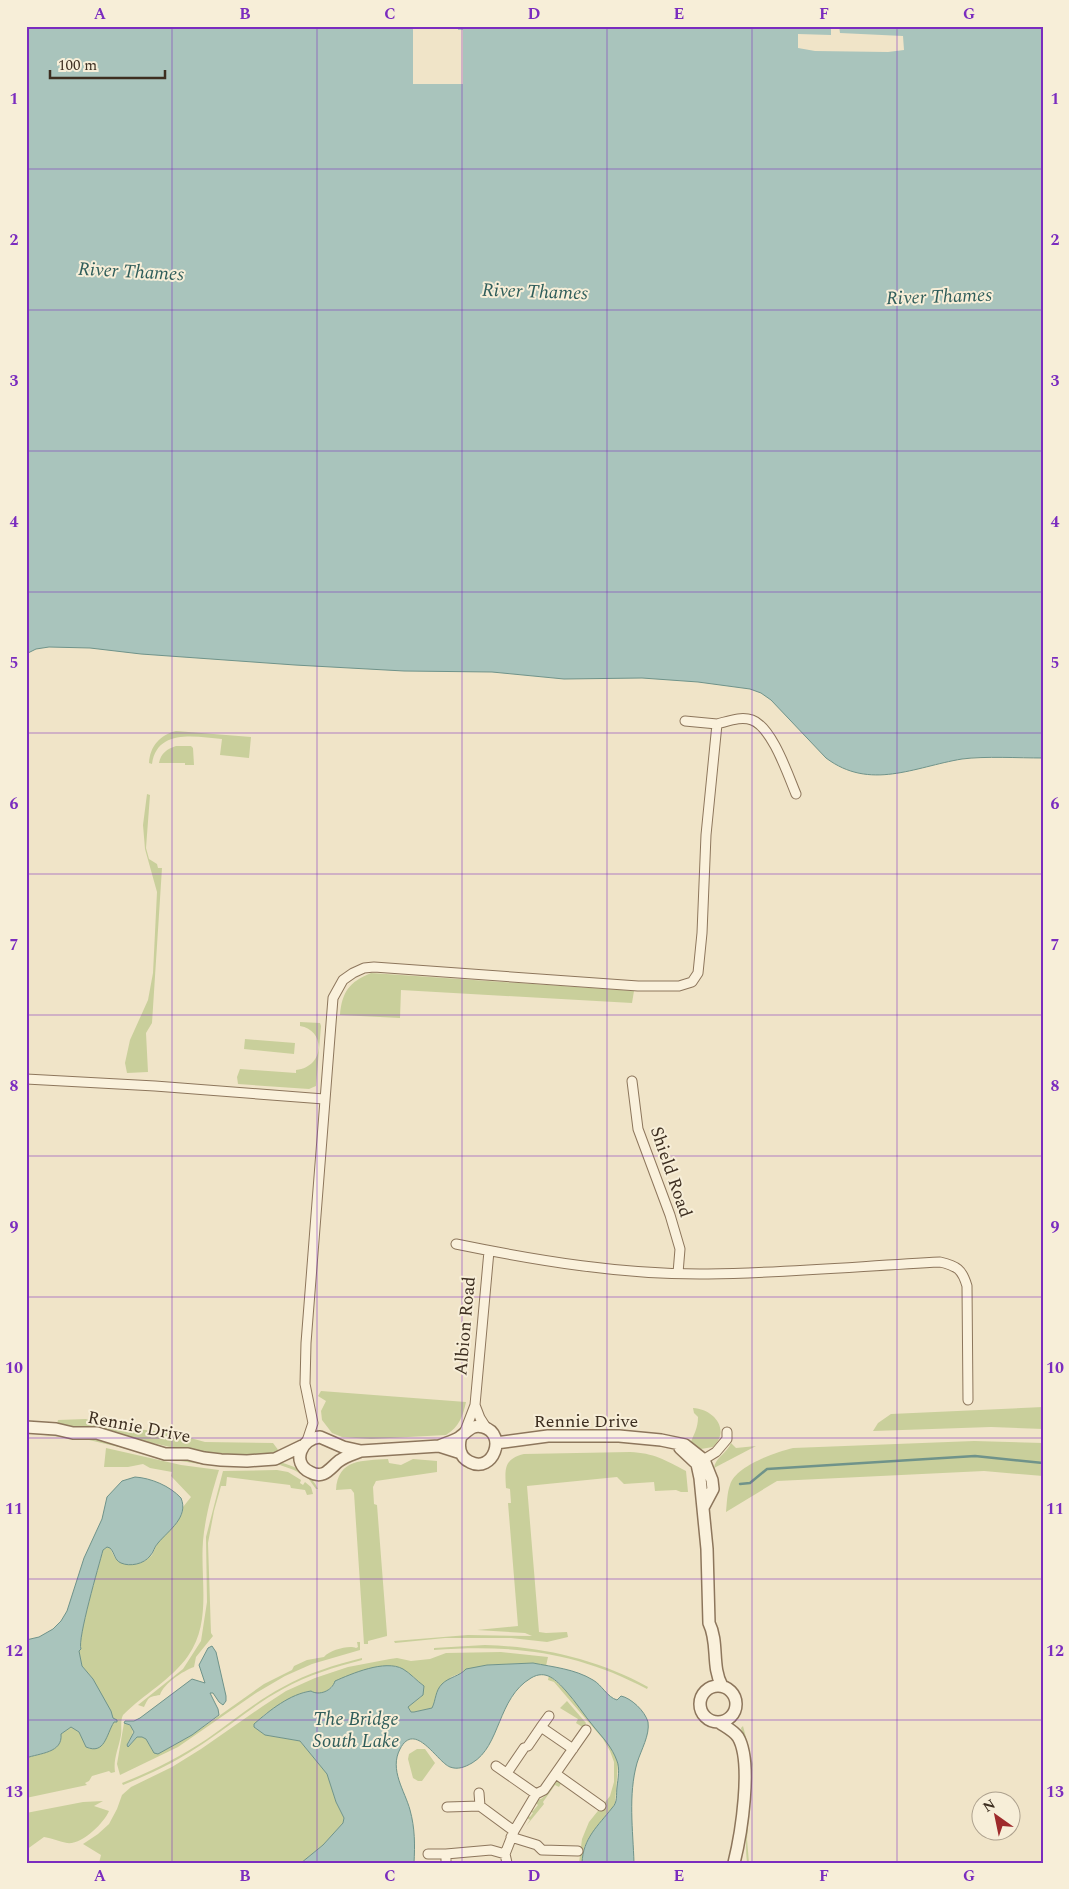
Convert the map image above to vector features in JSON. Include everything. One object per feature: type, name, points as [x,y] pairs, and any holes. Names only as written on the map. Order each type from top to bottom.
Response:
[{"type":"street","points":[[685,721],[718,724],[737,719],[753,720],[764,728],[777,751],[796,794]]},
{"type":"street","points":[[304,1467],[300,1457],[313,1422],[306,1384],[306,1343],[333,998],[344,980],[364,968],[396,968],[638,986],[679,986],[692,982],[698,973],[702,933],[706,835],[718,724]]},
{"type":"street","points":[[26,1079],[155,1086],[324,1099]]},
{"type":"street","name":"Shield Road","points":[[632,1081],[638,1130],[667,1206],[680,1249],[678,1273]]},
{"type":"street","points":[[456,1244],[580,1266],[678,1273],[725,1274],[940,1262],[953,1265],[963,1274],[968,1286],[968,1400]]},
{"type":"street","name":"Albion Road","points":[[463,1434],[475,1404],[489,1251]]},
{"type":"street","points":[[475,1404],[480,1418],[487,1429],[492,1432],[496,1442]]},
{"type":"street","points":[[312,1418],[338,1453],[336,1464]]},
{"type":"street","name":"Rennie Drive","points":[[438,1446],[476,1426],[487,1429]]},
{"type":"street","name":"Rennie Drive","points":[[26,1427],[56,1429],[73,1433],[98,1433],[165,1454],[188,1454],[204,1458],[247,1461],[275,1459],[304,1467],[312,1474],[328,1472],[346,1457],[361,1451],[438,1446],[460,1453],[469,1462],[481,1464],[493,1456],[496,1450],[496,1442],[548,1436],[619,1436],[676,1443],[700,1462]]},
{"type":"street","points":[[722,1686],[716,1674],[713,1631],[709,1623],[707,1554],[700,1462],[716,1452],[727,1439],[727,1432]]},
{"type":"street","points":[[460,1453],[459,1442],[463,1434]]},
{"type":"street","name":"Rennie Drive","points":[[275,1459],[315,1437],[361,1451]]},
{"type":"street","points":[[706,1690],[722,1686],[733,1693],[737,1704],[735,1711],[727,1721],[708,1720],[701,1710],[700,1699],[706,1690],[708,1679],[705,1631],[709,1623]]},
{"type":"street","points":[[734,1863],[739,1843],[746,1766],[738,1736],[735,1711]]},
{"type":"street","points":[[507,1773],[548,1716]]},
{"type":"street","points":[[720,1722],[738,1736]]},
{"type":"street","points":[[541,1727],[573,1749]]},
{"type":"street","points":[[428,1854],[446,1858],[491,1850],[506,1858],[512,1834],[536,1794],[544,1790],[586,1730]]},
{"type":"street","points":[[496,1766],[536,1794]]},
{"type":"street","points":[[556,1774],[600,1806]]},
{"type":"street","points":[[479,1793],[480,1806]]},
{"type":"street","points":[[447,1807],[480,1806],[512,1834],[537,1845],[542,1850],[578,1851]]},
{"type":"street","points":[[739,1843],[742,1863]]},
{"type":"green space","points":[[176,731],[251,737],[249,758],[220,755],[222,739],[179,737],[162,745],[155,753],[152,764],[149,763],[151,751],[157,742],[165,735]]},
{"type":"green space","points":[[176,746],[191,746],[193,748],[194,765],[159,763],[165,752]]},
{"type":"green space","points":[[147,794],[150,795],[146,848],[149,859],[157,864],[158,868],[162,868],[152,1023],[146,1033],[148,1072],[127,1073],[125,1063],[130,1040],[148,1000],[153,973],[157,892],[145,849],[143,825]]},
{"type":"green space","points":[[371,973],[634,991],[632,1003],[401,990],[400,1018],[340,1015],[343,1000],[348,989],[357,980]]},
{"type":"green space","points":[[300,1022],[320,1023],[321,1026],[316,1086],[309,1089],[238,1084],[237,1077],[240,1069],[296,1073],[296,1070],[306,1067],[313,1062],[319,1048],[318,1041],[308,1029],[300,1026]]},
{"type":"green space","points":[[245,1039],[295,1043],[294,1054],[244,1049]]},
{"type":"green space","points":[[321,1391],[466,1402],[460,1421],[446,1435],[371,1439],[342,1437],[332,1433],[322,1420],[321,1411],[326,1401],[318,1396]]},
{"type":"green space","points":[[1043,1407],[1043,1429],[991,1427],[873,1431],[878,1423],[891,1414]]},
{"type":"green space","points":[[693,1408],[708,1412],[718,1422],[720,1434],[713,1447],[701,1449],[690,1444],[698,1421]]},
{"type":"green space","points":[[86,1419],[101,1425],[172,1433],[205,1442],[273,1443],[279,1451],[300,1441],[284,1451],[262,1456],[236,1456],[177,1448],[106,1432],[57,1424],[58,1420]]},
{"type":"green space","points":[[26,1431],[91,1438],[192,1461],[283,1463],[304,1472],[318,1489],[308,1478],[280,1465],[206,1465],[174,1460],[89,1440],[26,1433]]},
{"type":"green space","points":[[974,1441],[1043,1443],[1043,1476],[984,1471],[777,1481],[726,1512],[728,1491],[733,1478],[757,1461],[786,1450],[793,1448]]},
{"type":"green space","points":[[731,1443],[736,1448],[756,1446],[714,1468],[717,1461]]},
{"type":"green space","points":[[106,1448],[181,1465],[219,1470],[204,1532],[202,1556],[203,1615],[200,1629],[195,1643],[181,1665],[166,1680],[123,1715],[115,1772],[111,1773],[109,1771],[92,1776],[85,1783],[87,1785],[26,1798],[26,1758],[54,1749],[61,1740],[61,1734],[71,1727],[79,1732],[86,1747],[91,1749],[103,1740],[114,1722],[93,1679],[82,1666],[79,1651],[81,1649],[85,1618],[103,1550],[107,1547],[110,1548],[115,1558],[122,1563],[135,1564],[145,1561],[152,1555],[158,1542],[177,1522],[182,1514],[183,1507],[191,1497],[171,1476],[172,1472],[150,1468],[143,1464],[128,1467],[104,1467]]},
{"type":"green space","points":[[630,1452],[665,1460],[686,1471],[688,1492],[676,1490],[655,1491],[654,1482],[624,1484],[617,1477],[527,1486],[539,1632],[567,1632],[568,1637],[547,1642],[511,1638],[445,1638],[395,1643],[394,1641],[468,1635],[532,1636],[525,1633],[477,1630],[518,1626],[508,1503],[511,1503],[510,1489],[506,1488],[506,1471],[509,1462],[517,1456],[524,1454]]},
{"type":"green space","points":[[388,1459],[389,1463],[401,1465],[413,1459],[437,1461],[437,1472],[376,1481],[373,1487],[374,1504],[377,1505],[387,1636],[368,1641],[368,1644],[364,1644],[354,1493],[351,1489],[336,1490],[341,1472],[353,1463]]},
{"type":"green space","points":[[277,1470],[288,1472],[301,1480],[300,1483],[303,1485],[305,1482],[311,1487],[313,1494],[307,1495],[305,1490],[291,1488],[290,1485],[227,1477],[226,1486],[221,1486],[208,1543],[211,1633],[213,1636],[196,1657],[194,1667],[174,1678],[165,1686],[160,1695],[149,1698],[144,1707],[138,1705],[183,1669],[201,1641],[207,1602],[206,1537],[223,1471]]},
{"type":"green space","points":[[357,1642],[360,1642],[360,1650],[312,1664],[285,1676],[256,1693],[178,1747],[120,1775],[117,1764],[124,1723],[131,1726],[133,1731],[128,1742],[130,1745],[137,1737],[142,1737],[146,1739],[152,1750],[161,1752],[192,1735],[264,1684],[292,1670],[294,1666],[307,1660],[324,1657],[340,1649],[356,1648],[358,1647]]},
{"type":"green space","points":[[485,1645],[528,1648],[569,1656],[609,1669],[648,1687],[647,1689],[596,1666],[544,1653],[490,1648],[434,1650],[434,1648]]},
{"type":"green space","points":[[501,1652],[548,1657],[546,1666],[533,1663],[487,1665],[465,1671],[451,1677],[437,1693],[432,1708],[414,1712],[411,1712],[408,1707],[421,1697],[424,1686],[402,1669],[385,1666],[334,1684],[325,1693],[315,1694],[308,1691],[302,1693],[265,1714],[254,1724],[254,1727],[265,1735],[300,1741],[327,1774],[336,1802],[344,1818],[343,1823],[323,1845],[301,1863],[99,1863],[101,1855],[83,1844],[109,1824],[122,1795],[131,1787],[172,1767],[286,1691],[315,1678],[348,1667],[390,1659],[397,1658],[411,1661],[430,1659],[446,1653]]},
{"type":"green space","points":[[362,1658],[362,1660],[292,1684],[263,1701],[185,1755],[123,1785],[122,1783],[144,1774],[197,1746],[254,1705],[283,1687],[321,1670]]},
{"type":"green space","points":[[549,1675],[565,1690],[609,1743],[618,1763],[615,1804],[589,1837],[584,1848],[582,1863],[579,1863],[582,1839],[589,1822],[610,1796],[614,1782],[614,1762],[603,1739],[554,1682],[548,1680]]},
{"type":"green space","points":[[567,1701],[586,1723],[584,1728],[576,1723],[578,1719],[560,1708]]},
{"type":"green space","points":[[743,1726],[753,1764],[751,1789],[751,1765],[741,1728]]},
{"type":"green space","points":[[417,1749],[425,1749],[435,1763],[422,1781],[413,1778],[408,1759],[409,1754]]},
{"type":"green space","points":[[554,1779],[562,1782],[559,1787],[555,1785],[543,1802],[544,1804],[526,1826],[530,1820],[526,1817],[527,1815],[530,1817],[533,1813],[529,1810],[530,1808],[533,1811],[538,1805],[533,1800],[541,1799],[546,1795],[547,1788]]},
{"type":"green space","points":[[751,1793],[747,1839],[749,1863],[747,1863],[746,1838]]},
{"type":"green space","points":[[103,1801],[94,1806],[109,1811],[97,1827],[86,1837],[73,1843],[67,1843],[44,1837],[26,1850],[26,1813],[83,1802]]},
{"type":"water","name":"River Thames","points":[[26,26],[1043,26],[1043,758],[971,758],[893,774],[859,773],[843,768],[826,758],[771,700],[761,693],[750,689],[698,682],[642,678],[564,679],[492,672],[404,671],[295,665],[141,654],[90,648],[49,647],[36,649],[26,654]]},
{"type":"water","points":[[135,1477],[166,1486],[181,1498],[183,1505],[177,1523],[144,1561],[128,1565],[117,1560],[110,1548],[107,1547],[103,1550],[85,1618],[81,1649],[79,1651],[82,1666],[93,1679],[113,1718],[117,1722],[114,1722],[104,1742],[97,1748],[86,1747],[79,1732],[71,1727],[61,1734],[61,1740],[54,1749],[26,1758],[26,1640],[39,1637],[53,1629],[61,1621],[67,1611],[84,1558],[102,1519],[107,1497],[122,1481]]},
{"type":"water","points":[[212,1646],[216,1652],[226,1696],[226,1701],[223,1705],[213,1693],[210,1693],[219,1715],[192,1735],[158,1754],[154,1753],[146,1739],[142,1737],[137,1737],[128,1747],[127,1745],[134,1732],[130,1725],[124,1723],[125,1721],[134,1721],[140,1718],[192,1679],[205,1683],[199,1665],[208,1648]]},
{"type":"water","name":"The Bridge South Lake","points":[[533,1663],[564,1669],[586,1676],[596,1682],[613,1698],[617,1700],[621,1696],[629,1699],[641,1709],[646,1718],[648,1732],[637,1763],[633,1787],[634,1863],[582,1863],[588,1839],[614,1806],[618,1764],[610,1747],[570,1695],[550,1677],[541,1675],[531,1678],[512,1697],[489,1745],[472,1763],[459,1768],[450,1767],[426,1745],[412,1739],[406,1741],[400,1749],[396,1765],[399,1780],[412,1817],[414,1863],[301,1863],[323,1845],[343,1823],[344,1818],[336,1802],[327,1774],[300,1741],[265,1735],[254,1727],[254,1724],[274,1708],[295,1695],[311,1691],[325,1692],[335,1681],[368,1669],[396,1666],[406,1671],[424,1686],[423,1695],[408,1707],[411,1712],[414,1712],[432,1708],[442,1684],[466,1669],[487,1665]]},
{"type":"pier","points":[[413,26],[458,26],[458,30],[463,30],[463,84],[413,84]]},
{"type":"pier","points":[[831,26],[839,26],[840,33],[903,36],[904,50],[888,52],[815,51],[798,48],[798,34],[831,35]]},
{"type":"waterway","points":[[740,1484],[750,1483],[767,1469],[975,1456],[1043,1463]]}]
